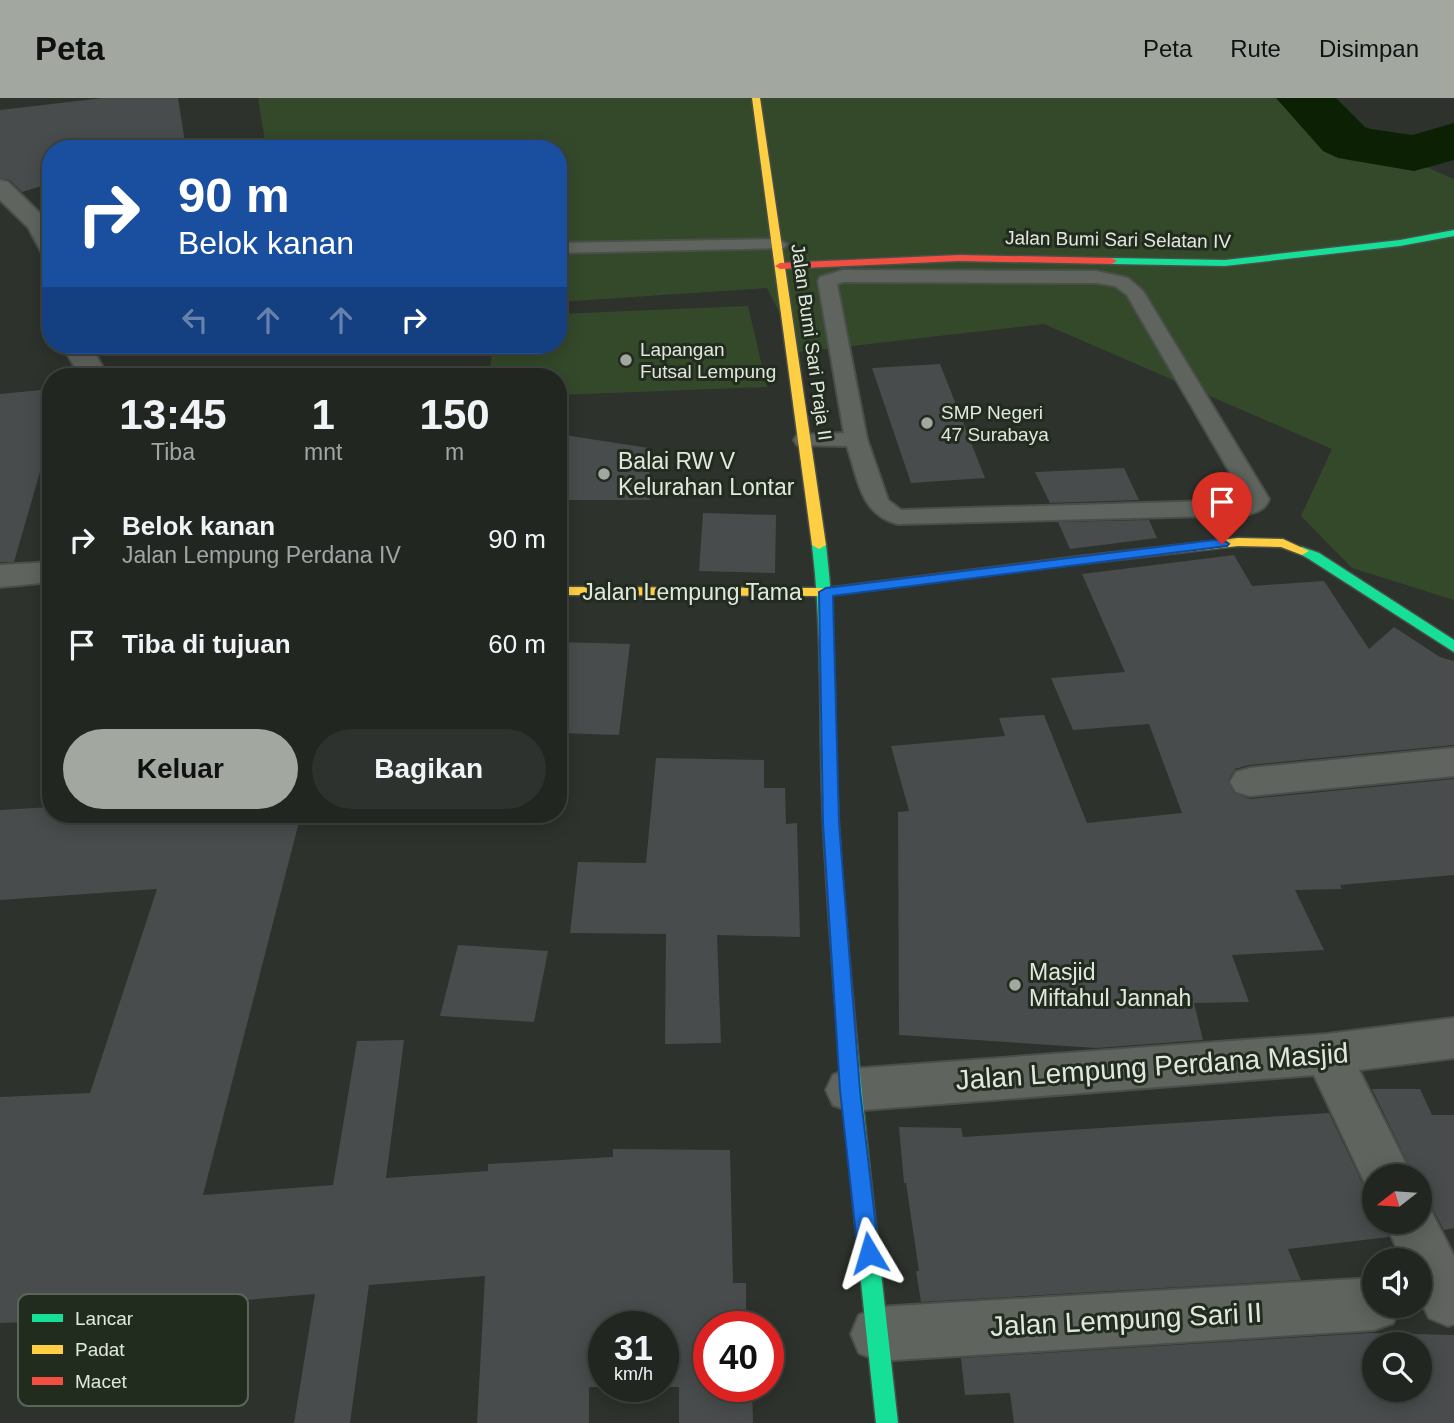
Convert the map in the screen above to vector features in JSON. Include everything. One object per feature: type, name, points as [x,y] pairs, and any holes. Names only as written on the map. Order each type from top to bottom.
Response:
[{"type":"street","name":"Jalan Bumi Sari Praja II","points":[[756,98],[826,592],[831,823],[850,1090],[887,1423]]},
{"type":"street","points":[[0,187],[42,230]]},
{"type":"street","name":"Jalan Bumi Sari Selatan IV","points":[[780,266],[959,258],[1225,263],[1400,243],[1454,233]]},
{"type":"street","name":"Jalan Lempung Tama","points":[[567,591],[826,592],[1216,544],[1283,543],[1314,556],[1454,648]]},
{"type":"street","points":[[0,576],[42,567]]},
{"type":"street","points":[[1251,782],[1454,762]]},
{"type":"street","name":"Jalan Lempung Perdana Masjid","points":[[850,1090],[1327,1055],[1454,1038]]},
{"type":"street","points":[[1327,1055],[1381,1164]]},
{"type":"street","points":[[1415,1234],[1441,1300]]},
{"type":"street","name":"Jalan Lempung Sari II","points":[[878,1334],[1362,1305]]},
{"type":"lane","points":[[567,248],[778,244]]},
{"type":"lane","points":[[844,276],[1096,277],[1121,282],[1134,291],[1258,499],[1256,504],[1246,508],[898,517],[886,512],[877,502],[856,439],[827,281],[844,276]]},
{"type":"lane","points":[[805,440],[856,439]]},
{"type":"green space","points":[[258,98],[1288,98],[1317,133],[1345,149],[1412,161],[1454,179],[1454,600],[1352,568],[1301,516],[1332,449],[1044,324],[799,352],[767,288],[567,301],[567,140],[265,140]]},
{"type":"green space","name":"Lapangan Futsal Lempung","points":[[748,306],[767,387],[567,395],[567,368],[490,368],[492,354],[567,354],[567,314]]},
{"type":"building","points":[[103,98],[178,98],[185,140],[42,140],[42,186],[22,192],[10,180],[0,178],[0,110]]},
{"type":"building","name":"SMP Negeri 47 Surabaya","points":[[940,364],[985,478],[911,483],[872,368]]},
{"type":"building","points":[[42,390],[42,465],[14,562],[0,562],[0,394]]},
{"type":"building","name":"Balai RW V Kelurahan Lontar","points":[[567,435],[649,448],[650,500],[567,500]]},
{"type":"building","points":[[1124,468],[1139,500],[1050,503],[1035,472]]},
{"type":"building","points":[[703,513],[776,515],[775,573],[699,571]]},
{"type":"building","points":[[1149,520],[1157,538],[1070,549],[1058,522]]},
{"type":"building","points":[[1234,555],[1252,586],[1324,581],[1369,649],[1394,627],[1440,657],[1454,661],[1454,745],[1249,765],[1235,769],[1228,781],[1234,793],[1250,799],[1454,779],[1454,875],[1340,885],[1342,889],[1295,890],[1324,950],[1232,955],[1249,1002],[1194,1003],[1203,1040],[1096,1048],[899,1035],[898,812],[909,811],[891,746],[1005,736],[999,718],[1044,715],[1087,823],[1182,813],[1149,724],[1073,730],[1051,678],[1125,672],[1082,574]]},
{"type":"building","points":[[567,642],[630,644],[619,735],[567,733]]},
{"type":"building","points":[[656,758],[764,760],[764,788],[785,788],[786,824],[797,823],[800,937],[717,935],[721,1043],[665,1044],[666,934],[570,933],[578,862],[646,863]]},
{"type":"building","points":[[42,808],[42,823],[299,823],[203,1195],[333,1185],[357,1041],[404,1040],[386,1178],[488,1171],[488,1164],[613,1157],[613,1149],[730,1150],[733,1283],[746,1283],[746,1311],[693,1311],[693,1402],[752,1402],[753,1423],[679,1423],[679,1311],[588,1311],[589,1423],[477,1423],[485,1276],[369,1285],[350,1423],[294,1423],[315,1294],[248,1300],[248,1294],[18,1294],[18,1322],[0,1323],[0,1097],[90,1093],[157,889],[0,900],[0,810]]},
{"type":"building","points":[[458,945],[548,951],[534,1022],[440,1016]]},
{"type":"building","points":[[1372,1089],[1420,1089],[1432,1115],[1454,1115],[1454,1228],[1444,1230],[1432,1208],[1432,1164],[1408,1164]]},
{"type":"building","points":[[1329,1113],[1362,1182],[1362,1234],[1388,1234],[1389,1237],[1288,1249],[1301,1280],[921,1302],[899,1127],[961,1128],[963,1137]]},
{"type":"building","points":[[1362,1333],[1362,1402],[1432,1402],[1432,1334],[1454,1335],[1454,1423],[1014,1423],[1010,1393],[965,1395],[961,1358]]},
{"type":"waterway","points":[[1304,98],[1344,139],[1359,145],[1414,153],[1454,141]]},
{"type":"traffic: fast","points":[[1112,261],[1225,263],[1400,243],[1454,233]]},
{"type":"traffic: fast","points":[[819,545],[826,615],[829,791],[836,901],[848,1050],[887,1423]]},
{"type":"traffic: fast","points":[[1302,551],[1314,556],[1454,647]]},
{"type":"traffic: slow","points":[[756,98],[819,545]]},
{"type":"traffic: slow","points":[[1081,560],[1238,542],[1283,543],[1302,551]]},
{"type":"traffic: slow","points":[[567,591],[826,592],[874,586]]},
{"type":"traffic: jam","points":[[780,266],[959,258],[1112,261]]},
{"type":"traffic: jam","points":[[874,586],[1081,560]]},
{"type":"place","name":"Lapangan Futsal Lempung","points":[[626,360]]},
{"type":"place","name":"SMP Negeri 47 Surabaya","points":[[927,423]]},
{"type":"place","name":"Balai RW V Kelurahan Lontar","points":[[604,474]]},
{"type":"place","name":"Masjid Miftahul Jannah","points":[[1015,985]]},
{"type":"route","points":[[869,1253],[850,1090],[831,823],[826,592],[1222,544]]}]
